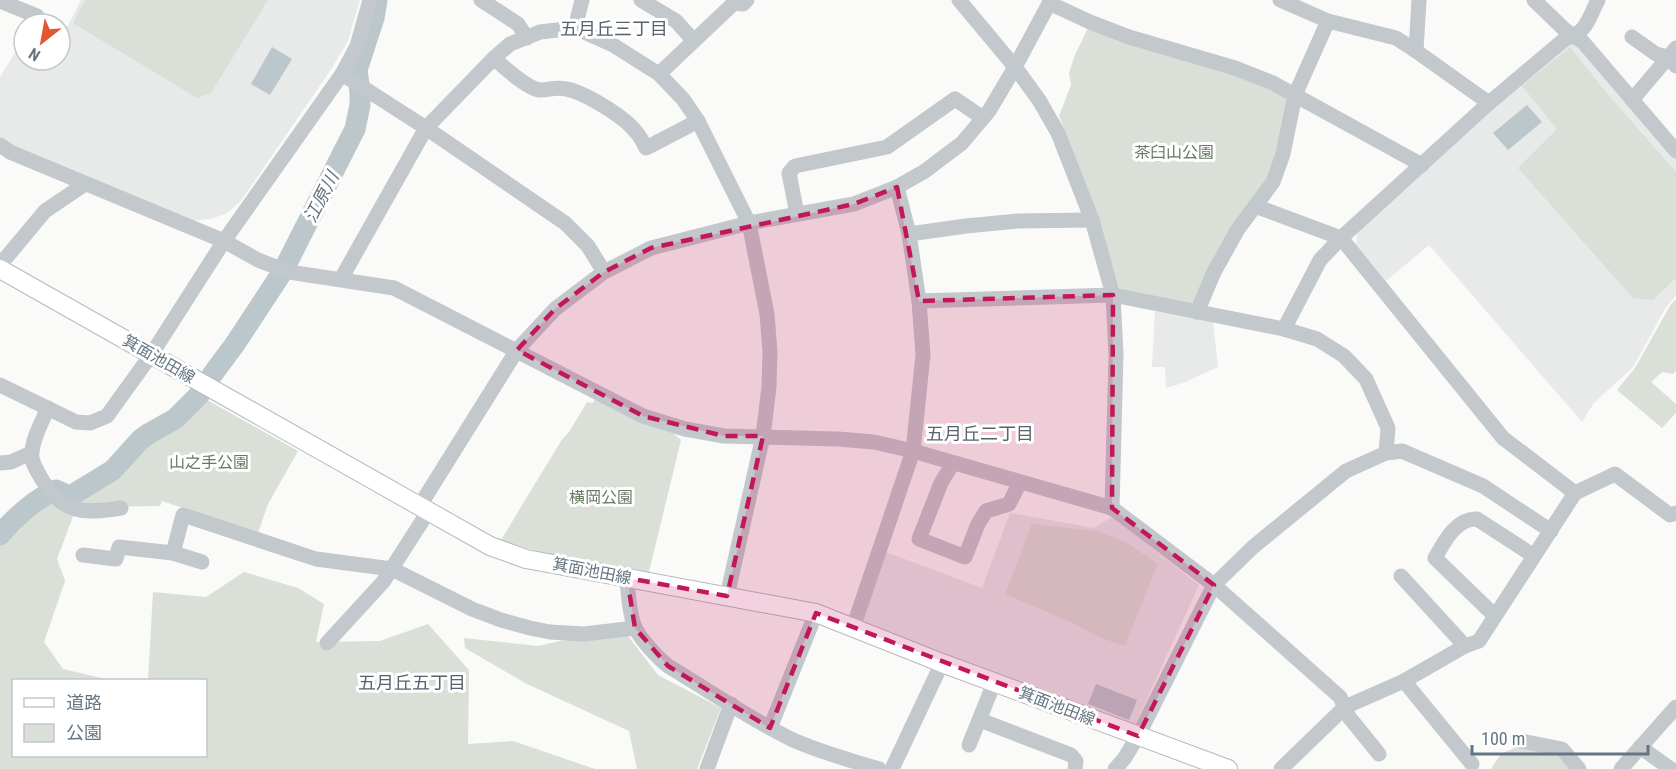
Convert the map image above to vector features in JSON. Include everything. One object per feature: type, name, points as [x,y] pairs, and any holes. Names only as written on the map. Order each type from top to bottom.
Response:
[{"type":"main road","name":"箕面池田線","points":[[0,267],[490,546],[526,559],[816,613],[994,683],[1228,769]]},
{"type":"street","points":[[0,386],[76,422],[90,423],[107,416],[151,355],[224,241],[342,74],[357,46],[370,0]]},
{"type":"street","points":[[481,0],[518,24],[527,38]]},
{"type":"street","points":[[575,28],[582,0]]},
{"type":"street","points":[[640,0],[676,21],[693,40]]},
{"type":"street","points":[[959,0],[1015,67],[1039,100],[1058,133],[1092,220],[1113,294],[1116,354],[1112,508]]},
{"type":"street","points":[[1280,0],[1328,21],[1396,38],[1489,103]]},
{"type":"street","points":[[1416,51],[1419,0]]},
{"type":"street","points":[[1534,0],[1564,30],[1583,42],[1676,151]]},
{"type":"street","points":[[1284,330],[1320,260],[1341,238],[1489,103],[1564,39],[1582,31],[1598,0]]},
{"type":"street","points":[[0,1],[27,12]]},
{"type":"street","points":[[659,74],[737,1]]},
{"type":"street","points":[[327,643],[383,582],[392,569],[517,350],[555,309],[604,272],[651,248],[749,223],[854,204],[897,188],[925,171],[962,143],[989,111],[1050,2],[1090,22],[1129,37],[1235,68],[1273,83],[1422,165]]},
{"type":"street","points":[[1197,312],[1214,272],[1238,229],[1273,182],[1280,163],[1295,95],[1328,21]]},
{"type":"street","points":[[340,279],[426,128],[494,57],[510,44],[540,32],[575,28],[613,45],[659,74],[683,99],[698,121],[749,223],[767,314],[770,352],[769,387],[763,436],[727,596]]},
{"type":"street","points":[[1632,37],[1656,54],[1673,57]]},
{"type":"street","points":[[494,57],[505,69],[533,88],[540,90],[551,87],[564,88],[578,92],[595,102],[621,118],[636,131],[646,148],[698,121]]},
{"type":"street","points":[[1632,100],[1673,57]]},
{"type":"street","points":[[342,74],[565,223],[588,246],[604,272]]},
{"type":"street","points":[[796,214],[789,173],[795,166],[887,147],[955,99],[982,118]]},
{"type":"street","points":[[0,145],[10,152],[224,241],[258,260],[289,272],[394,288],[643,416],[685,429],[724,436],[865,441],[913,451],[1112,508],[1214,585],[1340,697],[1349,717],[1379,754]]},
{"type":"street","points":[[0,267],[45,211],[85,184]]},
{"type":"street","points":[[853,628],[913,451],[923,355],[920,300],[909,234],[897,188]]},
{"type":"street","points":[[1255,206],[1341,238],[1503,438],[1575,493]]},
{"type":"street","points":[[909,234],[1018,221],[1092,220]]},
{"type":"street","points":[[920,300],[1113,294],[1317,339],[1344,356],[1366,379],[1388,428],[1386,453]]},
{"type":"street","points":[[48,408],[31,453],[35,467],[51,493],[75,510],[103,511],[121,508]]},
{"type":"street","points":[[1115,769],[1138,736],[1214,585],[1253,547],[1346,471],[1386,453],[1402,451],[1484,486],[1551,531]]},
{"type":"street","points":[[0,463],[11,462],[31,453]]},
{"type":"street","points":[[953,463],[941,483],[919,539],[965,557],[978,524],[986,512],[1009,504],[1020,482]]},
{"type":"street","points":[[1281,769],[1345,707],[1404,681],[1465,646],[1479,641],[1575,493],[1615,474],[1670,515],[1676,513]]},
{"type":"street","points":[[173,553],[183,515],[316,559],[392,569],[472,609],[530,628],[584,634],[635,628]]},
{"type":"street","points":[[1495,616],[1435,558],[1449,533],[1468,519],[1477,519],[1534,556]]},
{"type":"street","points":[[83,555],[116,559],[119,547],[173,553],[202,562]]},
{"type":"street","points":[[1401,576],[1465,646]]},
{"type":"street","points":[[627,578],[635,628],[668,666],[770,728],[812,747],[879,769]]},
{"type":"street","points":[[770,728],[816,613]]},
{"type":"street","points":[[892,769],[942,663]]},
{"type":"street","points":[[1404,681],[1472,764]]},
{"type":"street","points":[[969,746],[994,683]]},
{"type":"street","points":[[707,769],[731,704]]},
{"type":"street","points":[[1621,769],[1676,707]]},
{"type":"street","points":[[980,720],[1071,755],[1076,761],[1075,769]]},
{"type":"street","points":[[1521,741],[1562,749],[1579,769]]},
{"type":"street","points":[[1640,747],[1671,769]]},
{"type":"highlighted area","points":[[897,187],[919,301],[1113,295],[1112,508],[1214,585],[1138,736],[816,613],[770,728],[668,666],[635,628],[627,578],[727,596],[763,436],[724,436],[643,416],[517,350],[555,309],[604,272],[651,248],[854,204]]},
{"type":"shaded area","points":[[81,0],[360,0],[348,41],[241,201],[227,213],[211,219],[190,221],[13,147],[0,138],[0,77],[12,58],[12,72],[72,72],[72,17]]},
{"type":"shaded area","points":[[1569,42],[1579,44],[1676,156],[1676,295],[1665,309],[1633,367],[1594,403],[1582,422],[1429,245],[1386,281],[1356,245],[1358,228]]},
{"type":"shaded area","points":[[272,47],[292,59],[270,95],[251,84]]},
{"type":"shaded area","points":[[1527,105],[1542,122],[1508,150],[1493,133]]},
{"type":"shaded area","points":[[1155,311],[1213,322],[1218,367],[1166,388],[1165,367],[1152,367]]},
{"type":"shaded area","points":[[1010,513],[1094,528],[1112,517],[1199,585],[1135,725],[863,622],[886,552],[982,588]]},
{"type":"shaded area","points":[[1096,684],[1137,700],[1129,720],[1088,704]]},
{"type":"green space","points":[[85,0],[268,0],[211,93],[197,98],[73,23]]},
{"type":"green space","name":"茶臼山公園","points":[[1088,28],[1217,67],[1286,97],[1288,104],[1279,152],[1269,179],[1196,303],[1191,306],[1120,291],[1092,203],[1059,116],[1071,85],[1069,73]]},
{"type":"green space","points":[[1570,47],[1610,97],[1676,172],[1676,278],[1653,300],[1633,298],[1518,168],[1557,129],[1522,86]]},
{"type":"green space","points":[[1676,300],[1676,371],[1673,374],[1662,372],[1651,382],[1676,404],[1676,413],[1662,428],[1617,390],[1635,368],[1671,304]]},
{"type":"green space","name":"山之手公園","points":[[200,396],[298,451],[268,504],[258,533],[162,501],[160,506],[83,507],[59,494],[70,497],[78,494],[115,472],[142,440],[179,418]]},
{"type":"green space","name":"横岡公園","points":[[596,396],[671,431],[681,440],[649,572],[540,552],[501,540],[561,441],[587,402],[593,403]]},
{"type":"green space","points":[[52,489],[74,514],[57,559],[65,581],[44,642],[63,669],[106,679],[12,679],[12,757],[207,757],[207,679],[148,679],[153,592],[206,597],[244,572],[298,588],[324,604],[316,642],[380,641],[428,624],[469,670],[468,744],[513,741],[595,769],[0,769],[0,539]]},
{"type":"green space","points":[[1032,524],[1096,531],[1126,542],[1158,564],[1125,646],[1099,637],[1073,623],[1005,594]]},
{"type":"green space","points":[[628,636],[658,675],[721,708],[697,769],[637,769],[629,731],[527,684],[465,648],[464,638],[538,646],[564,640]]},
{"type":"green space","points":[[1516,747],[1561,754],[1573,769],[1491,769],[1500,755]]},
{"type":"waterway","name":"江原川","points":[[212,375],[283,271],[355,129],[360,105],[357,70],[374,18],[377,0]]},
{"type":"waterway","name":"江原川","points":[[0,535],[40,498],[56,490],[72,495],[113,470],[140,440],[175,419],[200,394]]},
{"type":"district","name":"五月丘三丁目","points":[[614,28]]},
{"type":"district","name":"五月丘二丁目","points":[[980,433]]},
{"type":"district","name":"五月丘五丁目","points":[[412,682]]}]
